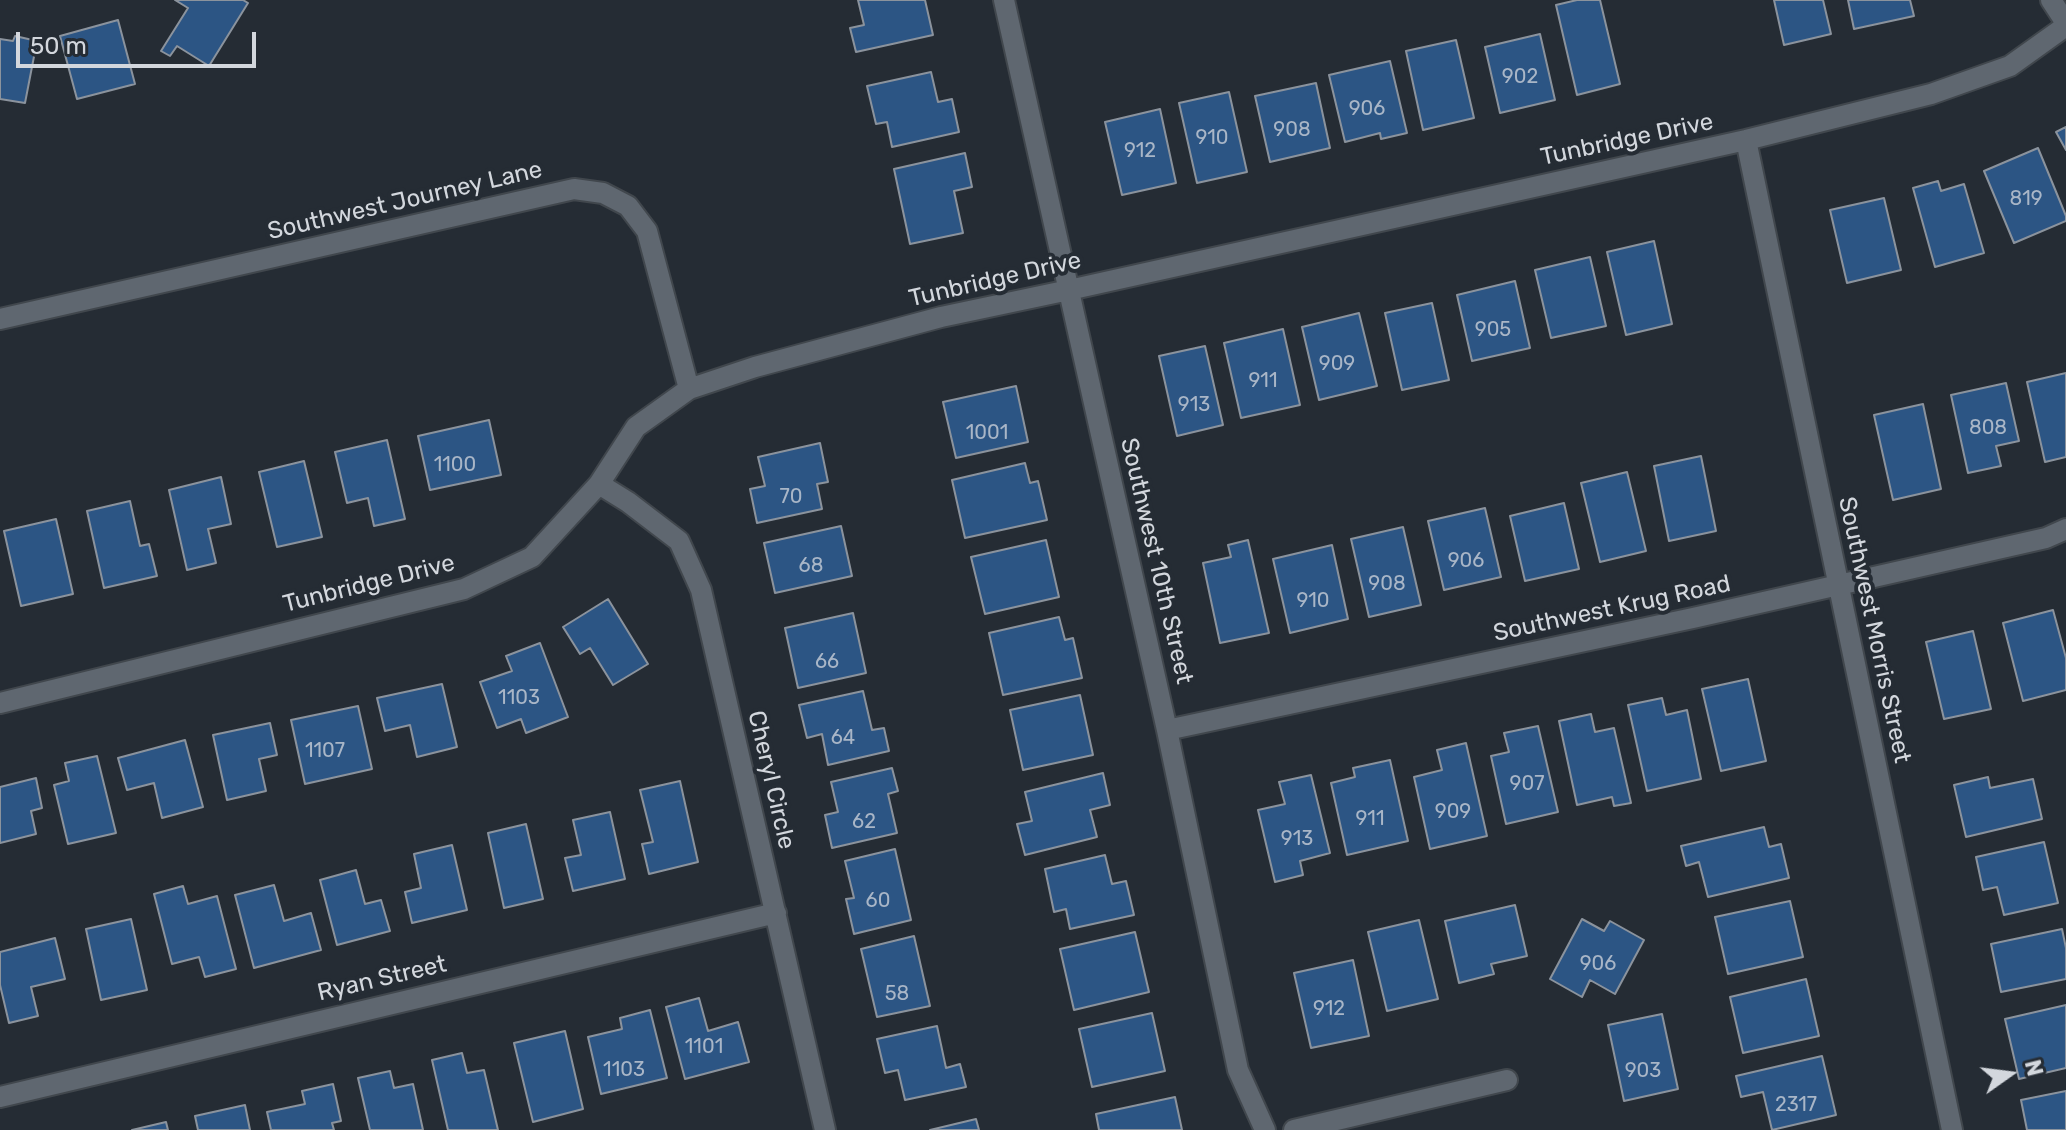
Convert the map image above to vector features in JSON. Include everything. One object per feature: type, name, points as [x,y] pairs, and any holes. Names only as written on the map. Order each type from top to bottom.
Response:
[{"type":"street","name":"Southwest 10th Street","points":[[1004,0],[1167,730],[1238,1070],[1265,1130]]},
{"type":"street","points":[[2051,0],[2066,24]]},
{"type":"street","name":"Tunbridge Drive","points":[[0,703],[464,589],[532,557],[599,484],[636,427],[689,389],[755,367],[941,317],[1746,140],[1931,94],[2010,66],[2066,24]]},
{"type":"street","name":"Southwest Morris Street","points":[[1746,140],[1952,1130]]},
{"type":"street","name":"Southwest Journey Lane","points":[[0,319],[574,189],[603,193],[628,206],[647,231],[689,389]]},
{"type":"street","name":"Cheryl Circle","points":[[599,484],[679,541],[701,590],[825,1130]]},
{"type":"street","name":"Southwest Krug Road","points":[[1167,730],[1838,586],[2046,538],[2066,529]]},
{"type":"street","name":"Ryan Street","points":[[0,1097],[776,913]]},
{"type":"street","points":[[1294,1130],[1507,1080]]},
{"type":"building","points":[[175,0],[243,0],[248,3],[209,66],[177,46],[170,56],[161,51],[188,8]]},
{"type":"building","points":[[858,0],[925,0],[933,35],[856,52],[850,28],[864,25]]},
{"type":"building","points":[[1577,0],[1600,0],[1620,84],[1577,95],[1556,5]]},
{"type":"building","points":[[1774,0],[1823,0],[1831,34],[1784,45]]},
{"type":"building","points":[[1848,0],[1910,0],[1914,16],[1854,29]]},
{"type":"building","points":[[118,20],[135,84],[77,99],[60,36]]},
{"type":"building","points":[[1540,34],[1555,100],[1500,113],[1485,47]]},
{"type":"building","points":[[15,36],[37,41],[25,103],[0,99],[0,39],[13,41]]},
{"type":"building","points":[[1456,40],[1474,118],[1423,130],[1406,51]]},
{"type":"building","points":[[1390,61],[1407,133],[1381,139],[1380,133],[1345,142],[1329,75]]},
{"type":"building","points":[[931,72],[938,102],[952,99],[959,132],[892,147],[887,122],[876,124],[867,86]]},
{"type":"building","points":[[1316,83],[1330,148],[1270,162],[1255,96]]},
{"type":"building","points":[[1229,92],[1247,172],[1197,183],[1179,103]]},
{"type":"building","points":[[1160,109],[1176,183],[1122,195],[1105,122]]},
{"type":"building","points":[[2066,127],[2066,150],[2056,132]]},
{"type":"building","points":[[2038,148],[2066,221],[2014,243],[1984,171]]},
{"type":"building","points":[[965,153],[972,187],[954,191],[963,233],[910,244],[894,169]]},
{"type":"building","points":[[1938,181],[1941,191],[1964,184],[1984,253],[1935,267],[1913,188]]},
{"type":"building","points":[[1884,198],[1901,270],[1847,283],[1830,210]]},
{"type":"building","points":[[1654,241],[1672,324],[1626,335],[1607,252]]},
{"type":"building","points":[[1590,257],[1606,326],[1551,338],[1535,270]]},
{"type":"building","points":[[1515,281],[1530,348],[1472,361],[1457,295]]},
{"type":"building","points":[[1432,303],[1449,380],[1402,390],[1385,313]]},
{"type":"building","points":[[1359,313],[1377,386],[1319,400],[1302,327]]},
{"type":"building","points":[[1283,329],[1300,405],[1241,418],[1224,343]]},
{"type":"building","points":[[1205,346],[1223,425],[1177,436],[1159,356]]},
{"type":"building","points":[[2066,373],[2066,457],[2045,462],[2027,382]]},
{"type":"building","points":[[2006,383],[2019,441],[1996,446],[2001,466],[1968,473],[1951,395]]},
{"type":"building","points":[[1016,386],[1028,442],[956,458],[943,402]]},
{"type":"building","points":[[1923,404],[1941,489],[1893,500],[1874,415]]},
{"type":"building","points":[[489,420],[501,475],[430,490],[418,436]]},
{"type":"building","points":[[387,440],[405,519],[374,526],[368,498],[347,503],[335,452]]},
{"type":"building","points":[[820,443],[828,482],[817,484],[822,509],[757,523],[750,489],[765,486],[758,457]]},
{"type":"building","points":[[1701,456],[1716,531],[1669,541],[1654,466]]},
{"type":"building","points":[[304,461],[322,537],[277,547],[259,472]]},
{"type":"building","points":[[1025,463],[1030,483],[1038,481],[1047,520],[965,538],[952,480]]},
{"type":"building","points":[[1627,472],[1646,551],[1600,562],[1581,483]]},
{"type":"building","points":[[221,477],[231,524],[208,529],[216,563],[187,570],[169,490]]},
{"type":"building","points":[[130,501],[140,546],[149,544],[157,576],[104,588],[87,511]]},
{"type":"building","points":[[1564,503],[1579,569],[1525,581],[1510,516]]},
{"type":"building","points":[[1485,508],[1501,577],[1444,590],[1428,521]]},
{"type":"building","points":[[56,519],[73,594],[21,606],[4,531]]},
{"type":"building","points":[[841,526],[852,576],[775,593],[764,543]]},
{"type":"building","points":[[1403,527],[1421,605],[1369,617],[1351,539]]},
{"type":"building","points":[[1046,540],[1059,597],[985,614],[971,557]]},
{"type":"building","points":[[1248,540],[1269,633],[1220,643],[1203,563],[1231,557],[1228,545]]},
{"type":"building","points":[[1332,545],[1348,619],[1290,633],[1273,559]]},
{"type":"building","points":[[608,599],[648,664],[613,685],[590,648],[580,654],[563,627]]},
{"type":"building","points":[[2053,610],[2066,658],[2066,690],[2023,701],[2003,623]]},
{"type":"building","points":[[853,613],[866,673],[798,688],[785,628]]},
{"type":"building","points":[[1059,617],[1065,640],[1073,638],[1082,678],[1003,695],[989,633]]},
{"type":"building","points":[[1973,631],[1991,709],[1944,719],[1926,642]]},
{"type":"building","points":[[540,643],[568,717],[526,733],[521,719],[497,728],[480,682],[512,671],[506,656]]},
{"type":"building","points":[[1748,679],[1766,761],[1721,771],[1702,689]]},
{"type":"building","points":[[442,684],[457,747],[417,757],[410,725],[385,731],[377,698]]},
{"type":"building","points":[[863,691],[872,730],[884,728],[889,751],[828,765],[822,734],[807,738],[799,705]]},
{"type":"building","points":[[1080,695],[1093,755],[1023,770],[1010,710]]},
{"type":"building","points":[[1662,698],[1666,715],[1687,710],[1701,779],[1647,791],[1628,705]]},
{"type":"building","points":[[358,706],[372,769],[305,784],[291,720]]},
{"type":"building","points":[[1591,714],[1595,732],[1614,728],[1631,803],[1614,806],[1612,797],[1577,805],[1559,721]]},
{"type":"building","points":[[270,723],[277,755],[259,759],[266,791],[227,800],[213,735]]},
{"type":"building","points":[[1538,726],[1558,812],[1506,824],[1491,756],[1509,752],[1504,733]]},
{"type":"building","points":[[185,740],[203,807],[162,818],[154,783],[127,790],[118,758]]},
{"type":"building","points":[[1466,743],[1487,836],[1430,849],[1414,777],[1442,770],[1437,750]]},
{"type":"building","points":[[97,756],[116,833],[68,844],[54,785],[69,781],[65,763]]},
{"type":"building","points":[[1390,760],[1408,841],[1347,855],[1331,783],[1355,777],[1353,768]]},
{"type":"building","points":[[892,768],[898,791],[888,794],[897,833],[832,848],[825,815],[838,812],[831,782]]},
{"type":"building","points":[[1103,773],[1110,805],[1090,810],[1097,837],[1025,855],[1017,824],[1032,821],[1025,792]]},
{"type":"building","points":[[1311,775],[1330,853],[1300,861],[1303,875],[1275,882],[1258,810],[1285,804],[1279,782]]},
{"type":"building","points":[[1988,777],[1990,788],[2033,779],[2042,819],[1966,837],[1954,785]]},
{"type":"building","points":[[36,778],[42,808],[31,811],[36,834],[0,843],[0,787]]},
{"type":"building","points":[[680,781],[698,862],[649,874],[642,844],[653,842],[640,790]]},
{"type":"building","points":[[610,812],[625,879],[573,891],[565,858],[581,855],[573,820]]},
{"type":"building","points":[[526,824],[543,899],[504,908],[488,833]]},
{"type":"building","points":[[1764,827],[1769,847],[1781,844],[1789,878],[1708,897],[1699,862],[1686,866],[1681,846]]},
{"type":"building","points":[[2044,842],[2058,903],[2004,915],[1997,887],[1983,890],[1976,857]]},
{"type":"building","points":[[452,845],[467,910],[412,923],[405,892],[421,888],[414,854]]},
{"type":"building","points":[[895,849],[911,920],[854,934],[846,899],[854,898],[845,861]]},
{"type":"building","points":[[1105,855],[1112,884],[1126,881],[1134,915],[1070,929],[1066,909],[1054,912],[1045,869]]},
{"type":"building","points":[[356,870],[365,904],[381,900],[390,931],[337,945],[320,880]]},
{"type":"building","points":[[274,885],[284,921],[311,913],[321,950],[254,968],[235,895]]},
{"type":"building","points":[[183,886],[188,904],[217,896],[236,969],[205,977],[199,957],[172,964],[154,894]]},
{"type":"building","points":[[1790,901],[1803,957],[1728,974],[1715,917]]},
{"type":"building","points":[[1515,905],[1527,956],[1491,964],[1494,974],[1459,983],[1445,921]]},
{"type":"building","points":[[131,919],[147,990],[101,1000],[86,929]]},
{"type":"building","points":[[1582,919],[1604,931],[1610,921],[1644,940],[1615,994],[1590,980],[1582,997],[1550,979]]},
{"type":"building","points":[[1419,920],[1438,999],[1387,1011],[1368,932]]},
{"type":"building","points":[[2062,929],[2066,948],[2066,979],[2001,992],[1991,944]]},
{"type":"building","points":[[1135,932],[1149,992],[1074,1010],[1060,949]]},
{"type":"building","points":[[914,936],[930,1006],[877,1017],[861,949]]},
{"type":"building","points":[[55,938],[65,979],[31,987],[38,1016],[9,1023],[0,985],[0,952]]},
{"type":"building","points":[[1353,960],[1369,1036],[1311,1048],[1294,973]]},
{"type":"building","points":[[1806,979],[1819,1036],[1743,1053],[1730,997]]},
{"type":"building","points":[[699,998],[708,1031],[738,1022],[749,1062],[685,1079],[666,1007]]},
{"type":"building","points":[[2066,1005],[2066,1068],[2019,1079],[2005,1019]]},
{"type":"building","points":[[650,1010],[667,1078],[601,1094],[588,1037],[622,1029],[620,1018]]},
{"type":"building","points":[[1152,1013],[1165,1071],[1092,1087],[1079,1029]]},
{"type":"building","points":[[1662,1014],[1678,1089],[1624,1101],[1608,1025]]},
{"type":"building","points":[[937,1026],[946,1068],[960,1064],[966,1087],[905,1100],[898,1070],[885,1073],[877,1039]]},
{"type":"building","points":[[565,1031],[583,1109],[533,1122],[514,1043]]},
{"type":"building","points":[[462,1053],[467,1073],[484,1070],[498,1130],[448,1130],[432,1060]]},
{"type":"building","points":[[1822,1056],[1836,1115],[1772,1130],[1763,1092],[1741,1097],[1736,1076]]},
{"type":"building","points":[[390,1071],[394,1088],[413,1084],[423,1130],[370,1130],[358,1078]]},
{"type":"building","points":[[333,1084],[341,1121],[332,1123],[334,1130],[271,1130],[267,1112],[305,1104],[302,1091]]},
{"type":"building","points":[[2066,1091],[2066,1130],[2027,1130],[2021,1100]]},
{"type":"building","points":[[1175,1097],[1182,1130],[1099,1130],[1096,1114]]},
{"type":"building","points":[[245,1105],[250,1130],[198,1130],[195,1116]]},
{"type":"building","points":[[976,1119],[979,1130],[930,1130]]},
{"type":"building","points":[[166,1122],[168,1130],[132,1130]]}]
